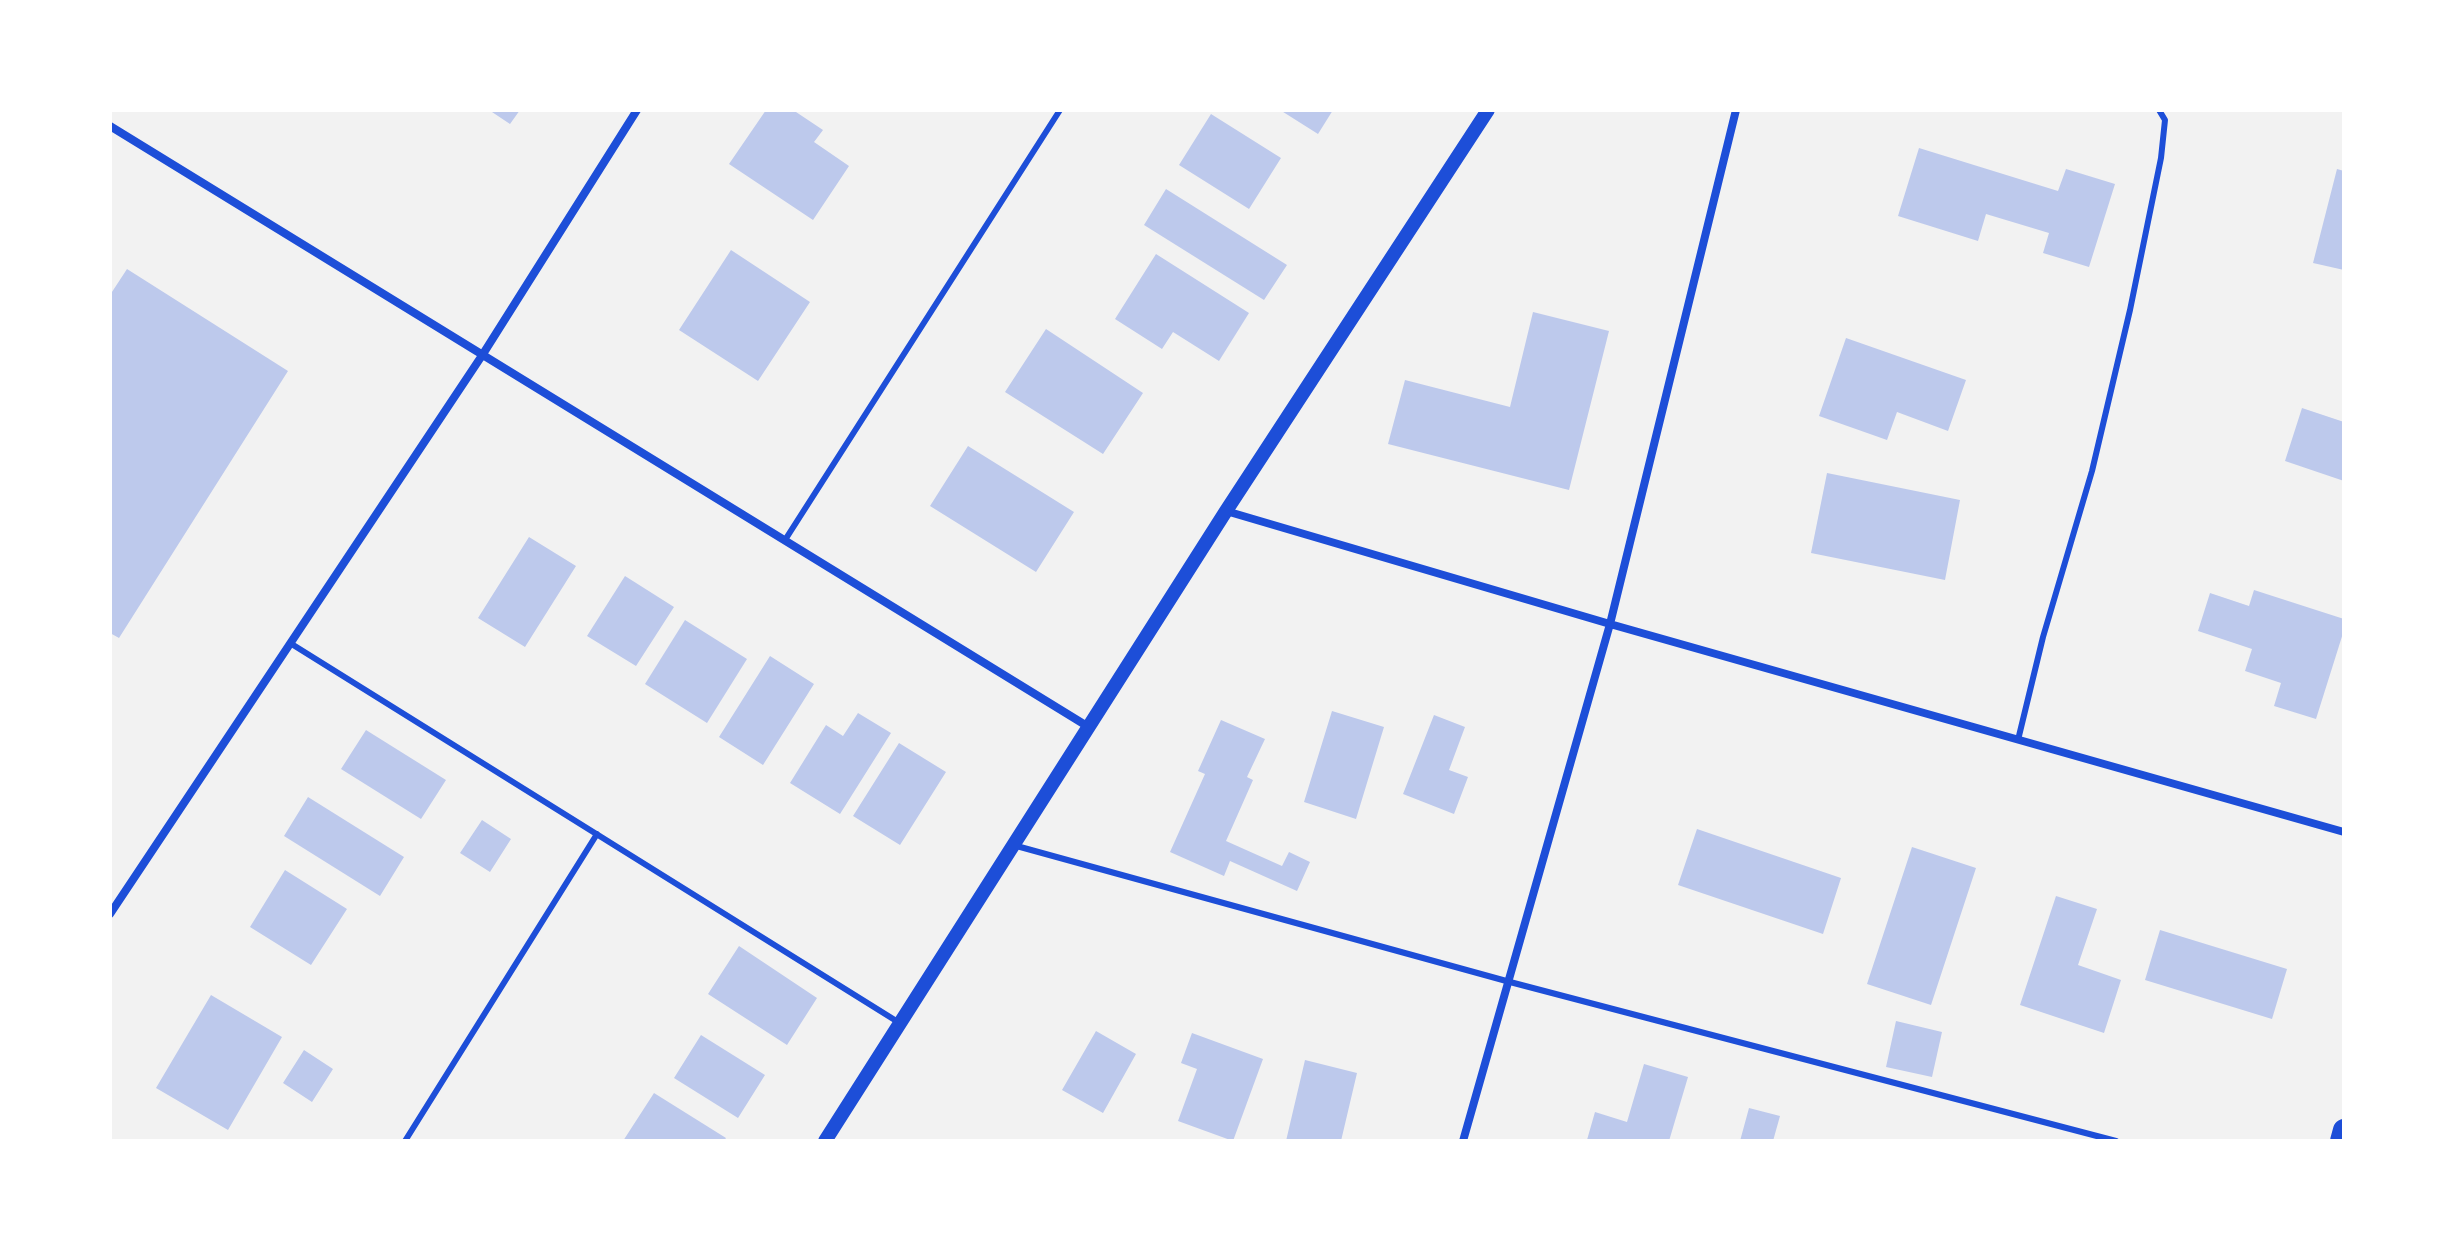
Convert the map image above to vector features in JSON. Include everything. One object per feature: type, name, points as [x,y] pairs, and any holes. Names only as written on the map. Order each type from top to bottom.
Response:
[{"type":"highway","points":[[2341,1141],[2344,1130]]},
{"type":"street","points":[[110,914],[483,354],[637,110]]},
{"type":"street","points":[[825,1141],[1087,726],[1488,110]]},
{"type":"street","points":[[1463,1141],[1610,624],[1736,110]]},
{"type":"street","points":[[110,126],[1087,726]]},
{"type":"street","points":[[1226,511],[1610,624],[2344,832]]},
{"type":"lane","points":[[785,540],[1060,110]]},
{"type":"lane","points":[[2018,740],[2043,637],[2092,471],[2130,310],[2161,158],[2165,120],[2159,110]]},
{"type":"lane","points":[[290,643],[900,1023]]},
{"type":"lane","points":[[405,1141],[597,834]]},
{"type":"lane","points":[[1013,845],[1510,982],[2116,1141]]},
{"type":"building","points":[[489,110],[520,110],[510,124]]},
{"type":"building","points":[[766,110],[793,110],[823,130],[814,142],[849,166],[813,220],[729,164]]},
{"type":"building","points":[[1280,110],[1333,110],[1318,134]]},
{"type":"building","points":[[1211,114],[1281,158],[1249,209],[1179,165]]},
{"type":"building","points":[[1919,148],[2058,191],[2066,169],[2115,184],[2089,267],[2043,253],[2049,233],[1986,214],[1978,241],[1898,216]]},
{"type":"building","points":[[2337,169],[2344,171],[2344,270],[2313,263]]},
{"type":"building","points":[[1166,189],[1287,265],[1264,300],[1144,225]]},
{"type":"building","points":[[731,250],[810,302],[758,381],[679,330]]},
{"type":"building","points":[[1156,254],[1249,313],[1219,361],[1173,332],[1162,349],[1115,319]]},
{"type":"building","points":[[127,269],[288,371],[119,638],[110,633],[110,295]]},
{"type":"building","points":[[1533,312],[1609,331],[1569,490],[1388,444],[1405,380],[1510,407]]},
{"type":"building","points":[[1046,329],[1143,393],[1103,454],[1005,392]]},
{"type":"building","points":[[1846,338],[1966,380],[1948,431],[1897,412],[1887,440],[1819,416]]},
{"type":"building","points":[[2302,408],[2344,422],[2344,481],[2285,461]]},
{"type":"building","points":[[968,446],[1074,512],[1036,572],[930,506]]},
{"type":"building","points":[[1827,473],[1960,500],[1945,580],[1811,553]]},
{"type":"building","points":[[529,537],[576,566],[525,647],[478,618]]},
{"type":"building","points":[[625,576],[674,607],[636,666],[587,636]]},
{"type":"building","points":[[2254,590],[2344,619],[2344,630],[2316,719],[2274,706],[2281,683],[2245,671],[2252,649],[2198,631],[2210,593],[2249,606]]},
{"type":"building","points":[[685,620],[747,659],[707,723],[645,684]]},
{"type":"building","points":[[770,656],[814,684],[763,765],[719,737]]},
{"type":"building","points":[[1332,711],[1384,727],[1356,819],[1304,802]]},
{"type":"building","points":[[858,713],[891,733],[840,814],[790,783],[826,725],[843,736]]},
{"type":"building","points":[[1434,715],[1465,727],[1449,770],[1468,777],[1454,814],[1403,794]]},
{"type":"building","points":[[1221,720],[1265,739],[1247,777],[1253,780],[1226,841],[1282,866],[1289,852],[1310,862],[1297,891],[1230,861],[1224,876],[1170,852],[1205,774],[1198,771]]},
{"type":"building","points":[[366,730],[446,780],[421,819],[341,769]]},
{"type":"building","points":[[899,743],[946,772],[900,845],[853,816]]},
{"type":"building","points":[[308,797],[404,857],[380,896],[284,836]]},
{"type":"building","points":[[482,820],[511,839],[490,872],[460,853]]},
{"type":"building","points":[[1697,829],[1841,878],[1823,934],[1678,885]]},
{"type":"building","points":[[1912,847],[1976,868],[1931,1005],[1867,984]]},
{"type":"building","points":[[285,870],[347,909],[311,965],[250,927]]},
{"type":"building","points":[[2056,896],[2097,909],[2078,965],[2121,980],[2104,1033],[2020,1005]]},
{"type":"building","points":[[2160,930],[2287,969],[2272,1019],[2145,980]]},
{"type":"building","points":[[739,946],[817,998],[787,1045],[708,994]]},
{"type":"building","points":[[211,995],[282,1037],[228,1130],[156,1088]]},
{"type":"building","points":[[1896,1021],[1942,1032],[1932,1077],[1886,1067]]},
{"type":"building","points":[[1096,1031],[1136,1054],[1103,1113],[1062,1090]]},
{"type":"building","points":[[1192,1033],[1263,1059],[1233,1141],[1178,1121],[1197,1069],[1181,1063]]},
{"type":"building","points":[[701,1035],[765,1075],[738,1118],[674,1078]]},
{"type":"building","points":[[304,1050],[333,1069],[312,1102],[283,1083]]},
{"type":"building","points":[[1305,1060],[1357,1073],[1341,1141],[1286,1141]]},
{"type":"building","points":[[1644,1064],[1688,1077],[1669,1141],[1587,1140],[1595,1112],[1627,1122]]},
{"type":"building","points":[[654,1093],[726,1138],[724,1141],[623,1141]]},
{"type":"building","points":[[1749,1108],[1780,1116],[1773,1141],[1740,1141]]}]
